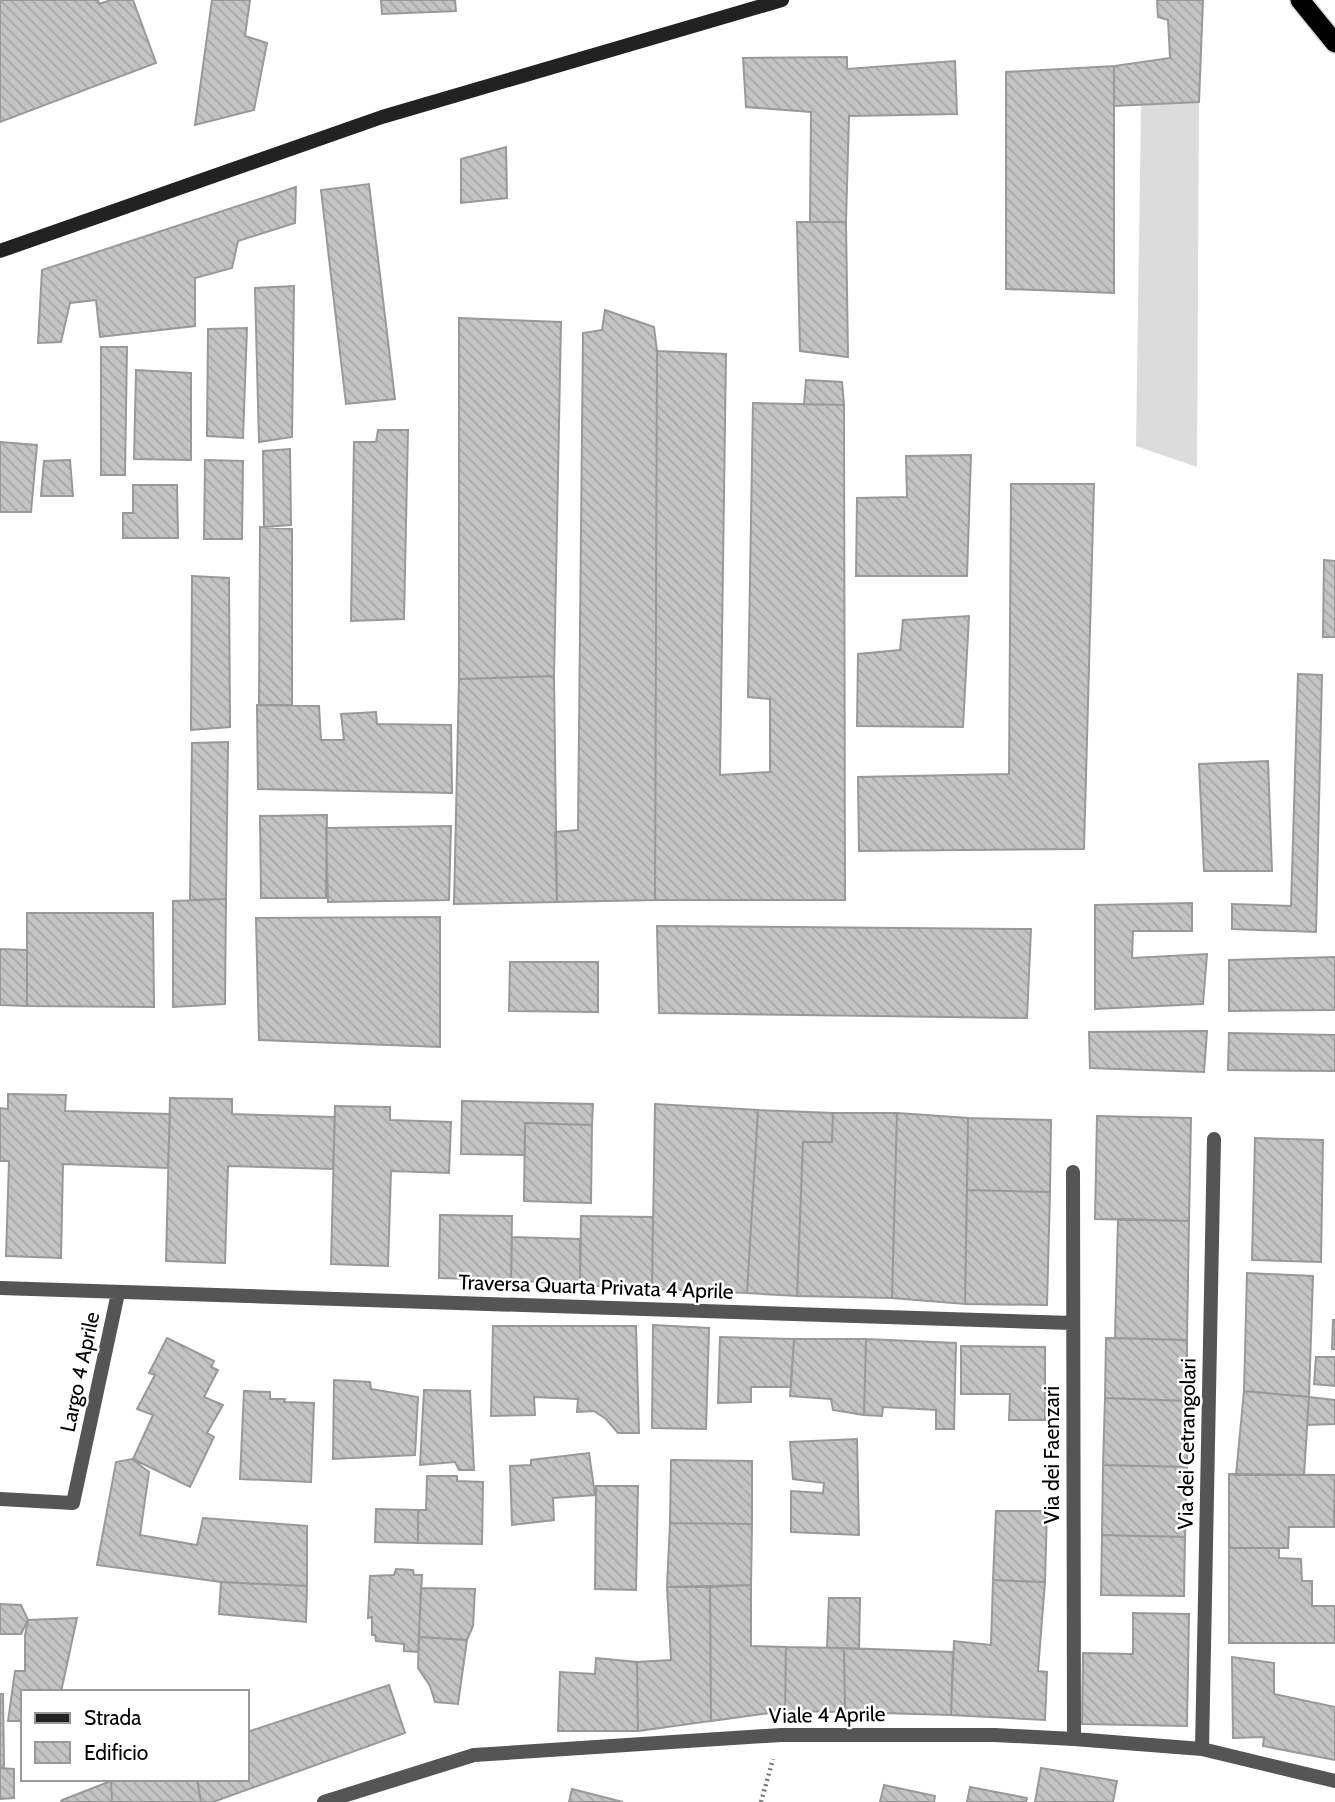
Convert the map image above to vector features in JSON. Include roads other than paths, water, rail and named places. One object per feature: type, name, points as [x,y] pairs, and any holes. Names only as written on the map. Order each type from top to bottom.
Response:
[{"type":"highway","points":[[1300,0],[1335,43]]},
{"type":"main road","points":[[0,251],[382,117],[782,0]]},
{"type":"street","name":"Via dei Cetrangolari","points":[[1202,1749],[1214,1139]]},
{"type":"street","name":"Via dei Faenzari","points":[[1073,1172],[1074,1739]]},
{"type":"street","name":"Largo 4 Aprile","points":[[0,1288],[118,1293],[73,1503],[0,1499]]},
{"type":"street","name":"Traversa Quarta Privata 4 Aprile","points":[[118,1293],[1072,1323]]},
{"type":"street","name":"Viale 4 Aprile","points":[[324,1802],[474,1755],[781,1735],[995,1735],[1202,1749],[1335,1781]]}]
